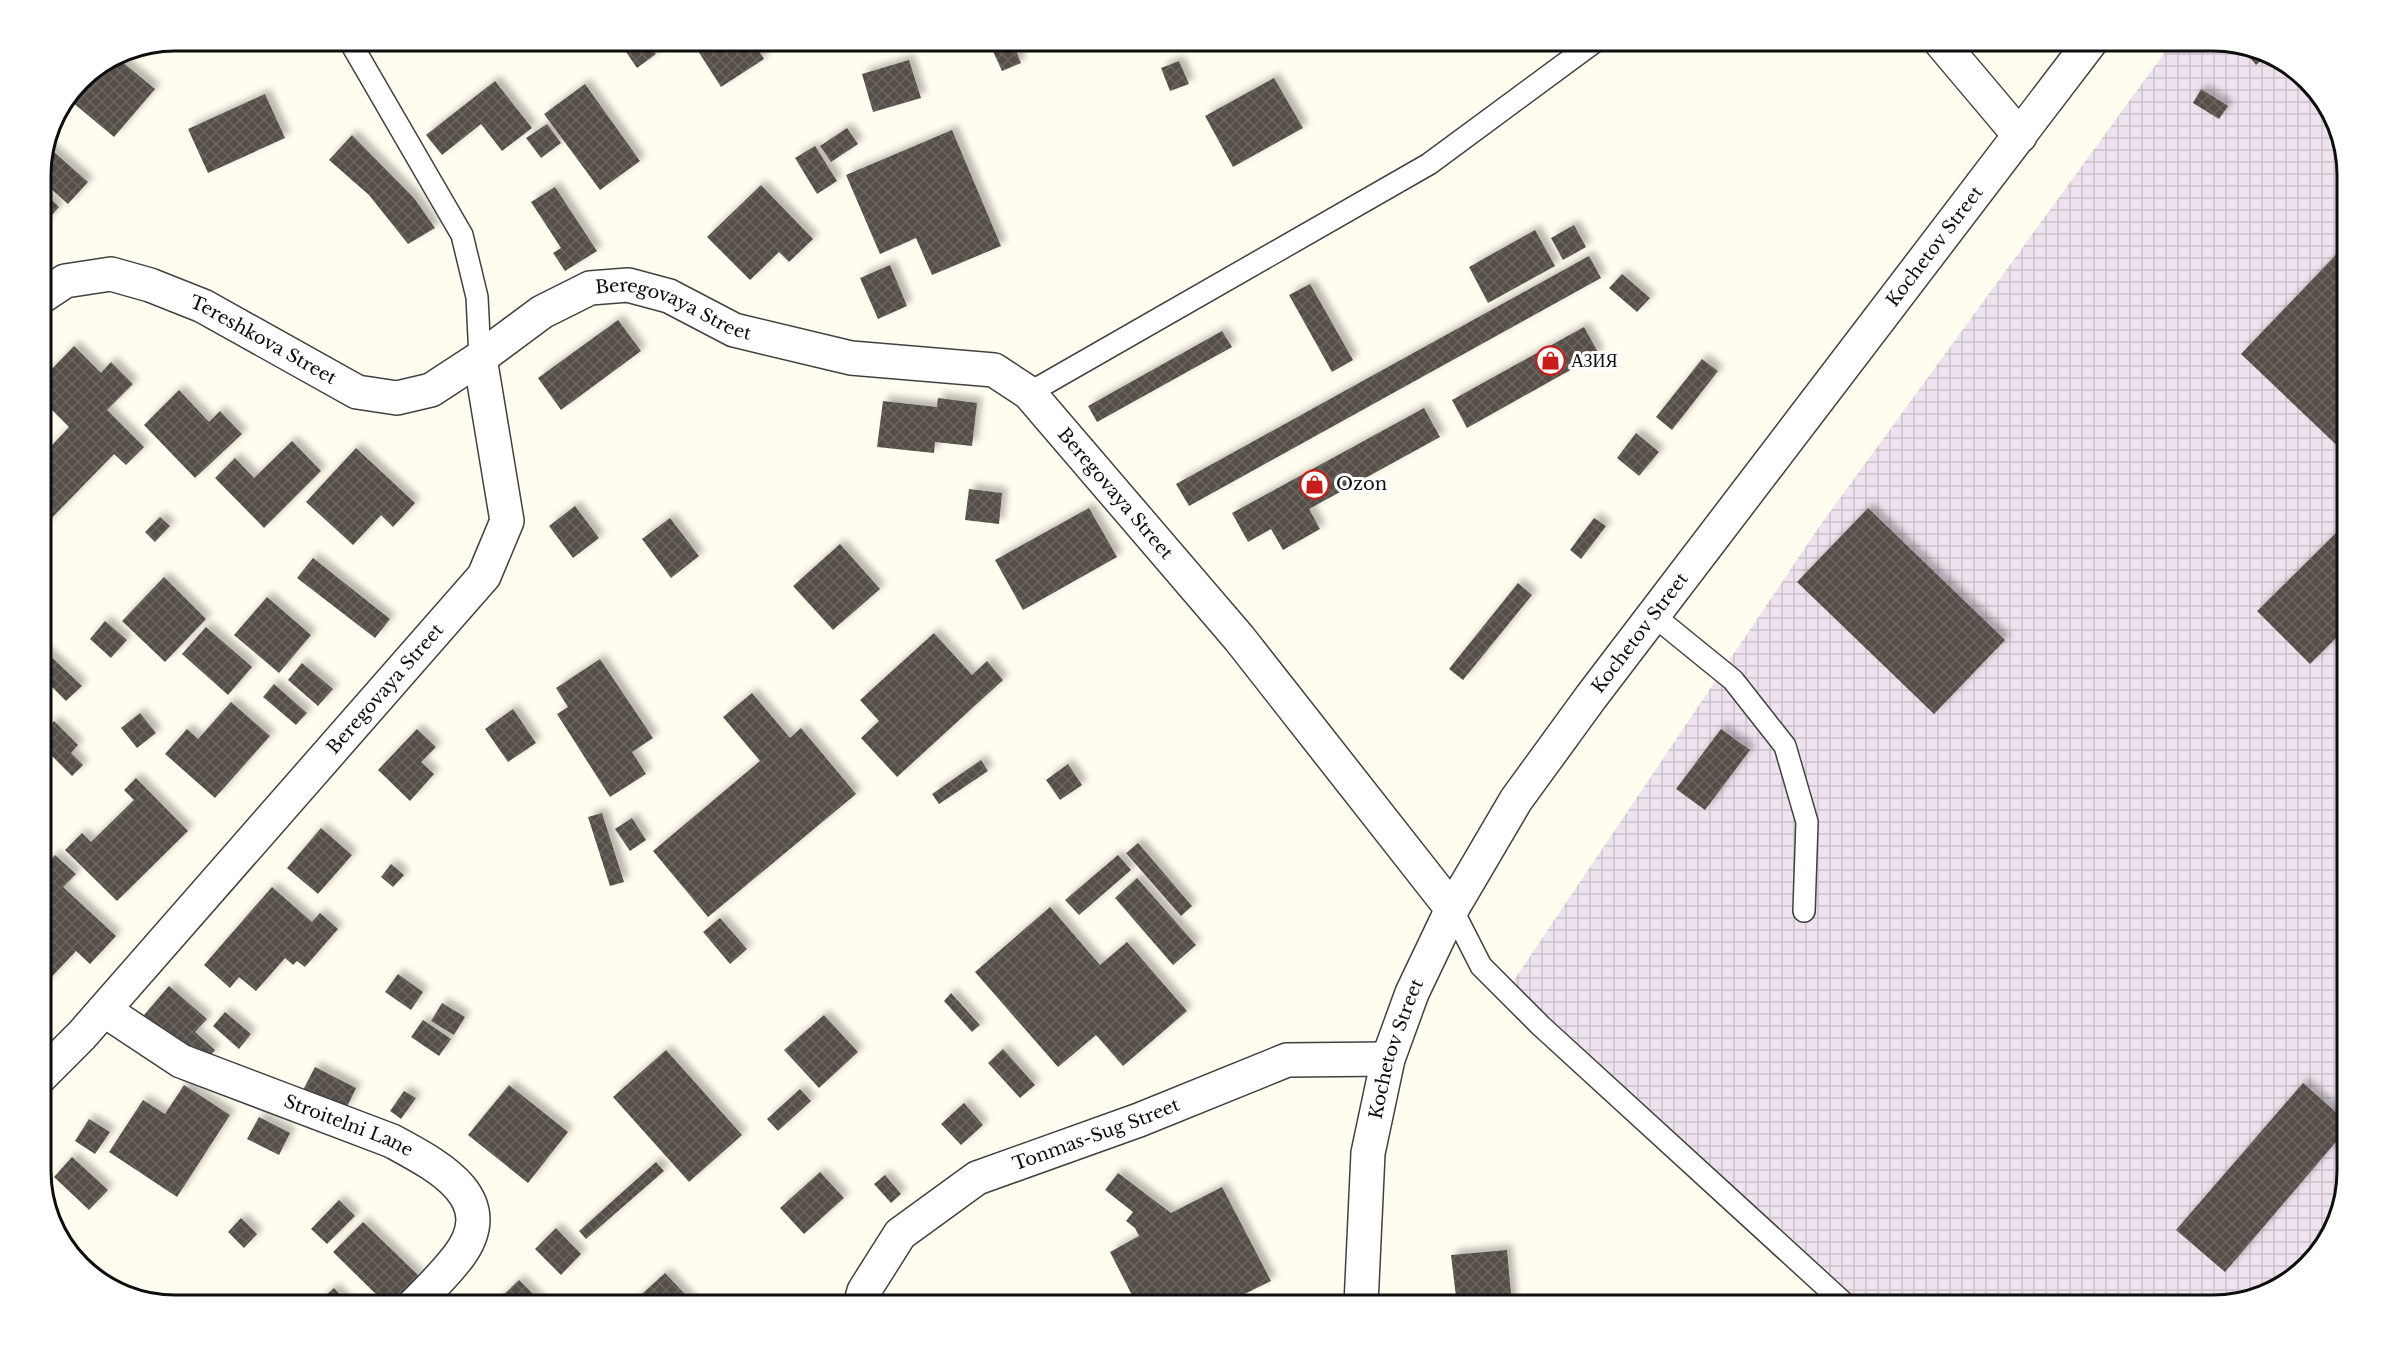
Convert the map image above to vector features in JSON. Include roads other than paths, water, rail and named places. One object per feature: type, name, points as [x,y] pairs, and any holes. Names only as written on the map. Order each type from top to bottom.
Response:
[{"type":"street","points":[[1949,51],[2020,136]]},
{"type":"street","name":"Kochetov Street","points":[[1361,1295],[1368,1153],[1388,1059],[1412,993],[1452,909],[1516,800],[1653,615],[2084,51]]},
{"type":"street","name":"Tereshkova Street","points":[[51,290],[65,280],[111,274],[150,285],[203,306],[357,392],[397,398],[430,390],[480,358]]},
{"type":"street","name":"Beregovaya Street","points":[[51,1066],[104,1010],[484,576],[507,521],[480,358],[542,312],[590,288],[628,285],[669,296],[734,330],[851,358],[994,370],[1029,393],[1239,638],[1452,909]]},
{"type":"street","name":"Stroitelni Lane","points":[[104,1010],[181,1061],[392,1141],[424,1159],[455,1181],[470,1200],[472,1216],[470,1234],[458,1257],[423,1295]]},
{"type":"street","name":"Tonmas-Sug Street","points":[[863,1295],[900,1234],[977,1178],[1139,1120],[1287,1060],[1388,1059]]},
{"type":"lane","points":[[355,51],[462,235],[477,297],[480,358]]},
{"type":"lane","points":[[1029,393],[1429,164],[1582,51]]},
{"type":"lane","points":[[1653,615],[1734,680],[1785,746],[1807,822],[1804,911]]},
{"type":"lane","points":[[1452,909],[1481,966],[1541,1026],[1835,1295]]},
{"type":"place","name":"АЗИЯ","points":[[1550,361]]},
{"type":"place","name":"Ozon","points":[[1315,484]]}]
